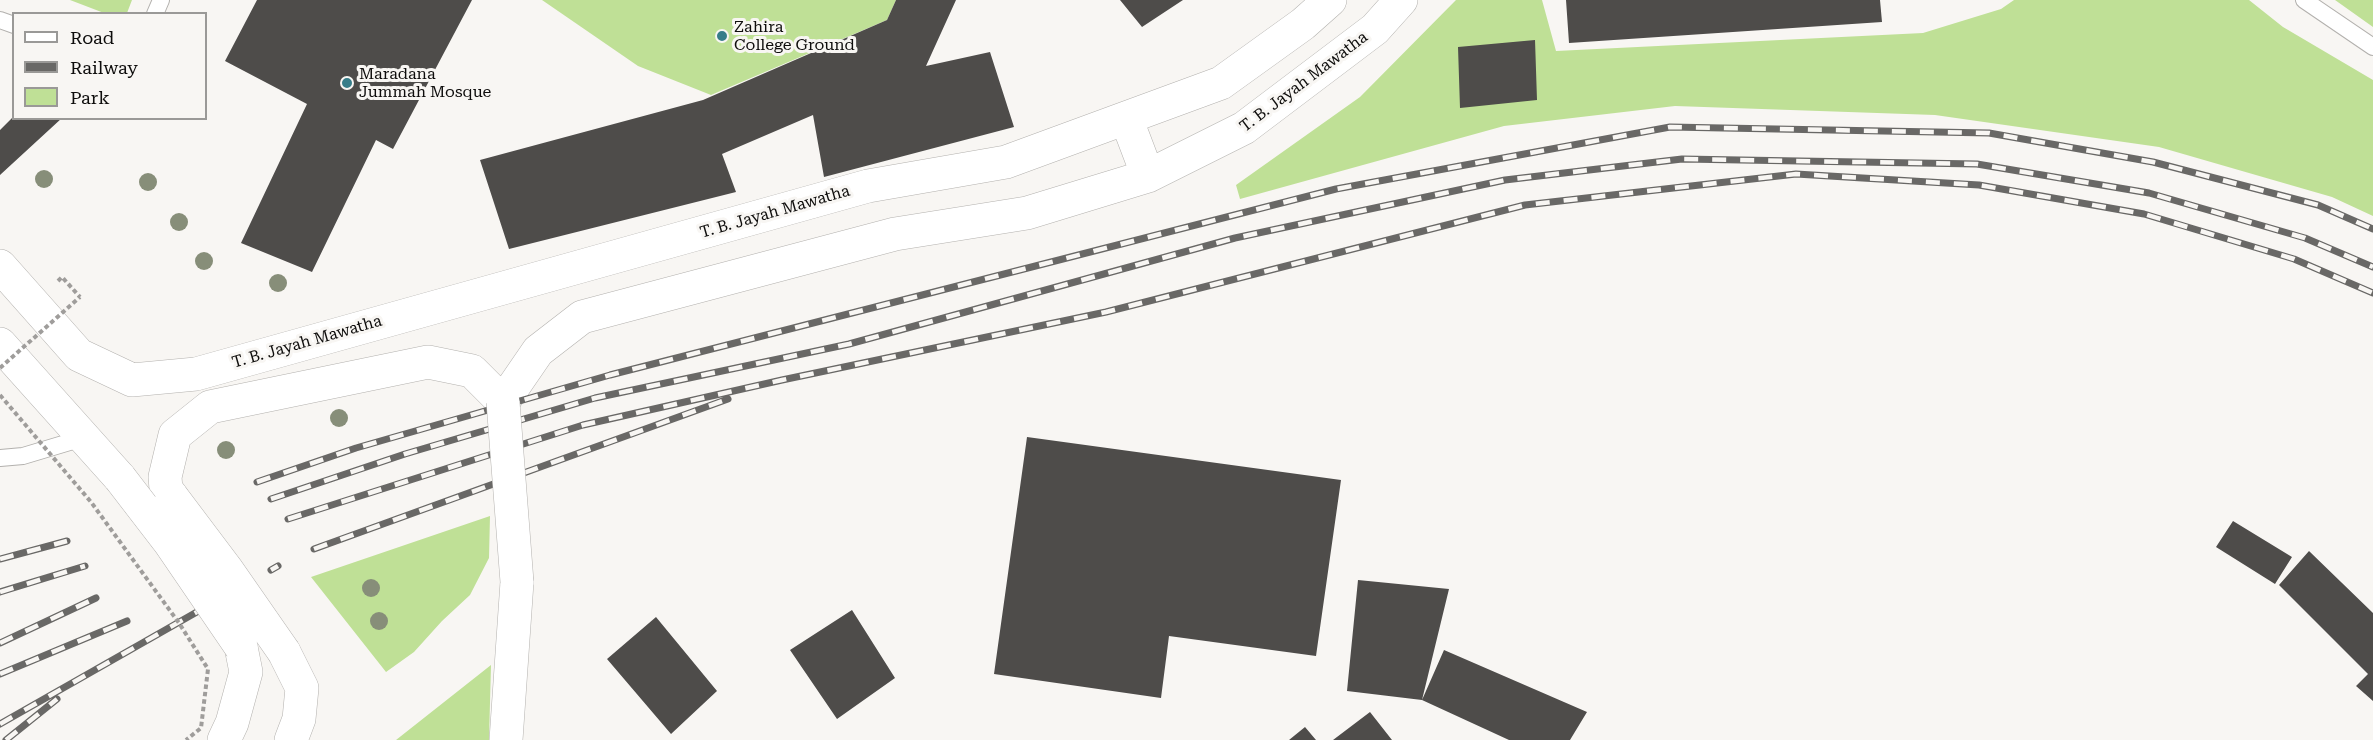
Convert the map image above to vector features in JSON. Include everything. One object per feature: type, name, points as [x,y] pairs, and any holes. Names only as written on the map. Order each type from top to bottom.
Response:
[{"type":"main road","name":"T. B. Jayah Mawatha","points":[[0,266],[79,355],[132,380],[196,374],[868,186],[1006,162],[1221,83],[1304,24],[1330,0]]},
{"type":"main road","name":"T. B. Jayah Mawatha","points":[[503,402],[538,351],[582,318],[895,234],[1027,213],[1148,176],[1244,128],[1375,28],[1401,0]]},
{"type":"main road","points":[[1126,118],[1148,176]]},
{"type":"main road","points":[[0,344],[120,478],[170,543],[241,647],[246,672],[232,723],[224,740]]},
{"type":"main road","points":[[291,740],[299,719],[302,688],[284,652],[227,570],[166,489],[165,477],[175,435],[210,407],[428,362],[472,371],[503,402],[517,582],[506,740]]},
{"type":"main road","points":[[196,374],[210,407]]},
{"type":"lane","points":[[2304,0],[2373,47]]},
{"type":"lane","points":[[0,458],[23,456],[83,438]]},
{"type":"path","points":[[0,368],[80,297],[62,278]]},
{"type":"path","points":[[0,388],[95,499],[184,620],[214,668],[206,730],[194,740]]},
{"type":"path","points":[[0,395],[91,502],[179,623],[208,669],[201,728],[186,740]]},
{"type":"green space","points":[[70,0],[132,0],[127,12],[101,12]]},
{"type":"green space","name":"Zahira College Ground","points":[[542,0],[896,0],[887,20],[711,95],[638,66]]},
{"type":"green space","points":[[1456,0],[1542,0],[1556,51],[1923,33],[2001,9],[2014,0],[2249,0],[2283,27],[2373,80],[2373,216],[2332,197],[2159,147],[1935,115],[1675,106],[1504,126],[1240,199],[1236,185],[1360,97]]},
{"type":"green space","points":[[2335,0],[2373,0],[2373,27]]},
{"type":"green space","points":[[490,516],[489,558],[470,595],[414,652],[386,672],[311,577]]},
{"type":"green space","points":[[491,665],[489,740],[396,740]]},
{"type":"building","name":"Maradana Jummah Mosque","points":[[257,0],[472,0],[393,149],[376,140],[312,272],[241,243],[307,104],[225,61]]},
{"type":"building","points":[[896,0],[956,0],[926,66],[990,52],[1014,127],[824,177],[813,115],[722,154],[736,192],[509,249],[480,160],[703,100],[887,20]]},
{"type":"building","points":[[1120,0],[1183,0],[1142,27]]},
{"type":"building","points":[[1566,0],[1880,0],[1882,22],[1569,43]]},
{"type":"building","points":[[1535,40],[1537,100],[1460,108],[1458,47]]},
{"type":"building","points":[[12,118],[12,120],[60,120],[0,175],[0,130]]},
{"type":"building","points":[[1027,437],[1341,480],[1316,656],[1169,636],[1161,698],[994,674]]},
{"type":"building","points":[[2233,521],[2292,557],[2275,584],[2216,547]]},
{"type":"building","points":[[2309,551],[2373,613],[2373,701],[2356,686],[2368,674],[2279,585]]},
{"type":"building","points":[[1358,580],[1449,589],[1422,700],[1347,691]]},
{"type":"building","points":[[852,610],[895,678],[837,719],[790,650]]},
{"type":"building","points":[[656,617],[717,691],[671,734],[607,659]]},
{"type":"building","points":[[1444,650],[1587,712],[1570,740],[1509,740],[1422,700]]},
{"type":"building","points":[[1370,712],[1392,740],[1333,740]]},
{"type":"building","points":[[1305,727],[1316,740],[1289,740]]},
{"type":"railway","points":[[257,482],[356,448],[610,375],[1336,189],[1670,127],[1989,133],[2153,162],[2318,205],[2373,229]]},
{"type":"railway","points":[[271,499],[405,454],[595,398],[849,344],[1235,238],[1505,180],[1682,159],[1977,164],[2149,193],[2305,238],[2373,267]]},
{"type":"railway","points":[[288,519],[583,425],[782,380],[1106,312],[1525,205],[1796,174],[1979,185],[2144,214],[2294,259],[2373,293]]},
{"type":"railway","points":[[314,549],[728,399]]},
{"type":"railway","points":[[0,559],[67,541]]},
{"type":"railway","points":[[0,592],[85,566]]},
{"type":"railway","points":[[271,570],[278,566]]},
{"type":"railway","points":[[0,724],[239,588]]},
{"type":"railway","points":[[0,643],[96,598]]},
{"type":"railway","points":[[0,674],[127,621]]},
{"type":"railway","points":[[6,740],[57,699]]},
{"type":"place","name":"Zahira College Ground","points":[[722,36]]},
{"type":"place","name":"Maradana Jummah Mosque","points":[[347,83]]}]
